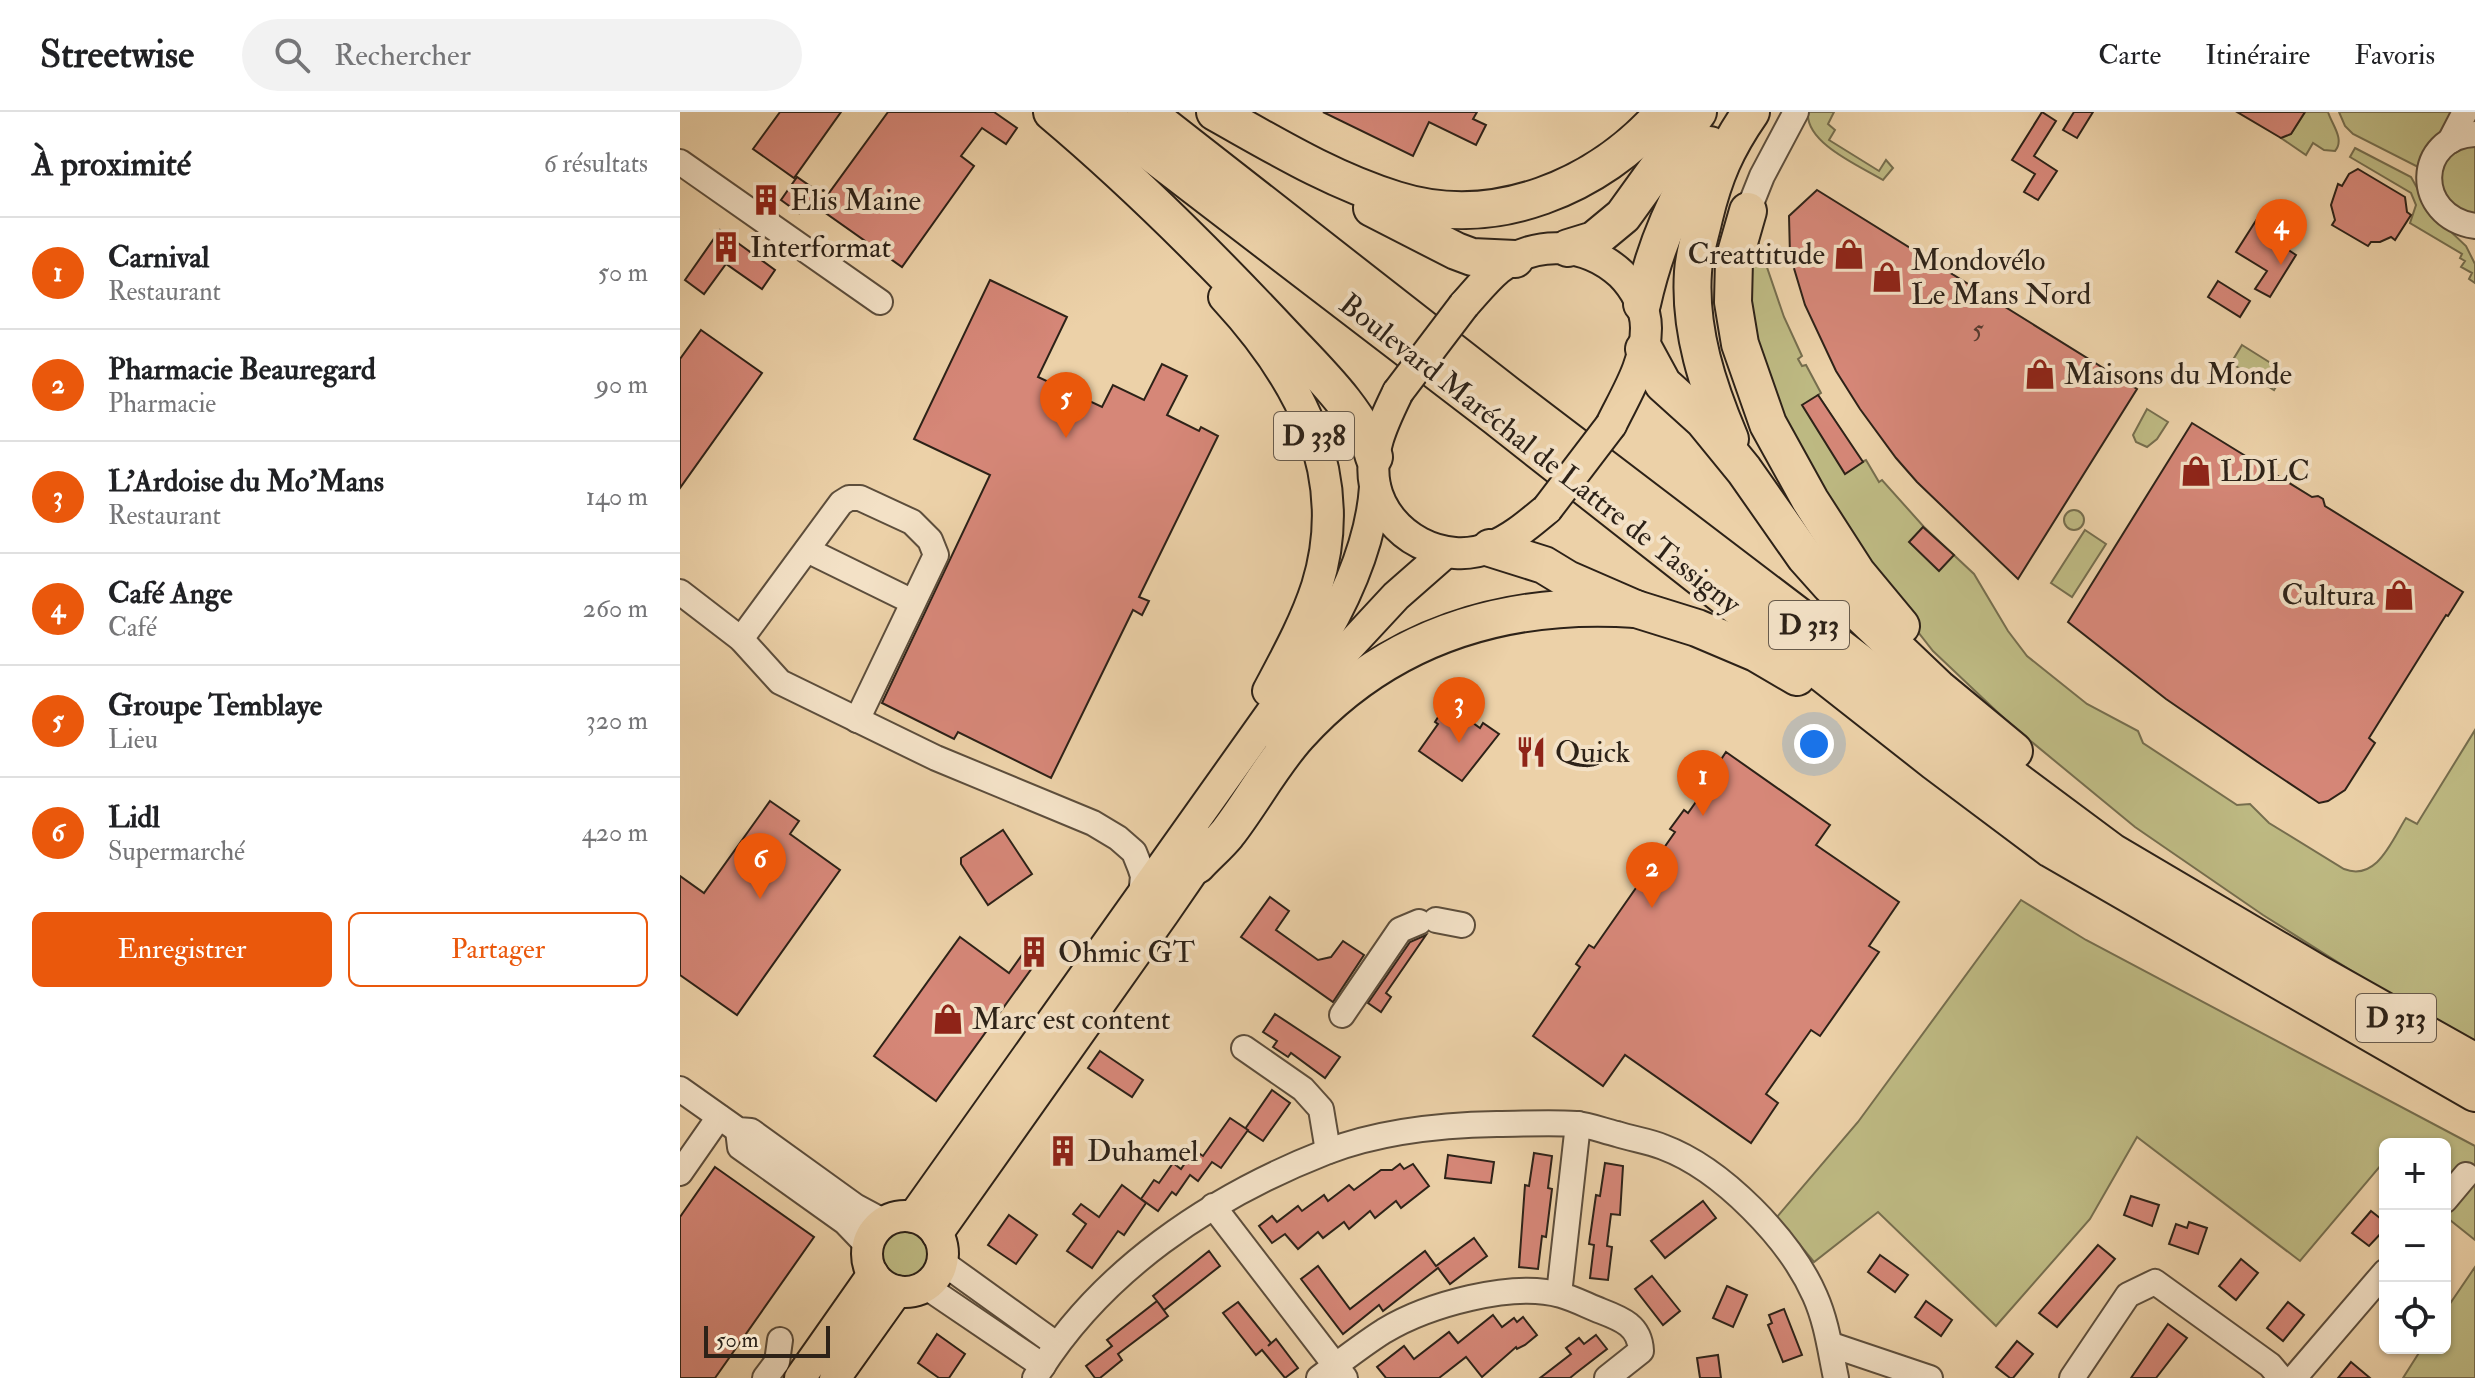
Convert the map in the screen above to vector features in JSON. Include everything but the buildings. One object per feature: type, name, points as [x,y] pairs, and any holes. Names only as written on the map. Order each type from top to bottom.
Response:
[{"type":"highway","name":"D 338","points":[[1052,112],[1092,126],[1154,203],[1322,377],[1369,438],[1375,472]]},
{"type":"highway","name":"Boulevard Maréchal de Lattre de Tassigny","points":[[1146,112],[1508,395],[2099,843],[2317,973],[2475,1062]]},
{"type":"highway","points":[[1214,112],[1314,167],[1376,194],[1421,206],[1467,209],[1509,206],[1544,197],[1579,181],[1629,147],[1664,112]]},
{"type":"highway","points":[[1214,112],[1309,176],[1438,243],[1472,257],[1515,259]]},
{"type":"highway","points":[[1568,248],[1594,240],[1623,216],[1698,112]]},
{"type":"highway","points":[[1642,304],[1670,220],[1695,166],[1733,112]]},
{"type":"highway","name":"D 313","points":[[1744,470],[1716,406],[1702,360],[1694,317],[1693,271],[1712,185],[1722,159],[1751,112]]},
{"type":"highway","name":"Boulevard Maréchal de Lattre de Tassigny","points":[[1092,126],[1496,417],[1935,762],[2051,849],[2475,1093]]},
{"type":"highway","name":"D 313","points":[[1748,211],[1734,260],[1733,302],[1740,344],[1768,424],[1810,500],[1857,573],[1920,650],[2000,724],[2018,754]]},
{"type":"highway","name":"D 313","points":[[1644,349],[1663,384],[1704,421],[1744,470],[1797,546],[1830,585],[1938,688],[2018,754],[2317,973]]},
{"type":"highway","points":[[1490,548],[1544,565],[1567,579],[1636,609],[1697,628],[1756,653],[1827,695],[1916,763],[1935,762]]},
{"type":"highway","points":[[1187,856],[1226,835],[1299,734],[1344,692],[1387,661],[1454,629],[1503,615],[1539,609],[1636,609]]},
{"type":"main road","name":"D 338","points":[[1092,126],[1096,164],[1247,323],[1271,353],[1293,386],[1309,419],[1319,454],[1327,521],[1318,582],[1302,625],[1218,788]]},
{"type":"main road","points":[[800,1378],[905,1254],[1187,856],[1218,788],[1311,657],[1333,621],[1364,543],[1374,508],[1375,472],[1380,431],[1398,392],[1464,305],[1497,269],[1547,248],[1568,248],[1596,256],[1632,287],[1642,304],[1646,327],[1639,368],[1611,425],[1547,509],[1509,538],[1474,553],[1445,553],[1418,543],[1402,531],[1385,507],[1375,472]]},
{"type":"main road","points":[[835,1378],[905,1254],[1141,896],[1211,834],[1331,666],[1396,596],[1445,553]]},
{"type":"street","name":"D 313","points":[[1748,211],[1762,176],[1796,112]]},
{"type":"street","points":[[2465,112],[2430,170],[2432,196],[2448,217],[2475,226]]},
{"type":"street","points":[[2450,141],[2475,134]]},
{"type":"street","points":[[680,162],[880,302]]},
{"type":"street","points":[[741,639],[841,503],[849,498],[860,498],[912,522],[930,540],[936,555],[857,720]]},
{"type":"street","points":[[807,550],[913,602]]},
{"type":"street","points":[[680,592],[741,639],[780,682],[936,758],[1093,823],[1118,838],[1134,852],[1143,876],[1141,896]]},
{"type":"street","points":[[1342,1015],[1400,930],[1427,921],[1462,925]]},
{"type":"street","points":[[1244,1048],[1303,1089],[1321,1109],[1328,1151]]},
{"type":"street","points":[[680,1089],[728,1124],[751,1131],[855,1206],[1039,1372],[1056,1344],[1129,1269],[1213,1206],[1273,1175],[1328,1151],[1374,1137],[1419,1129],[1459,1125],[1578,1124],[1665,1147],[1714,1176],[1756,1212],[1792,1255],[1815,1296],[1832,1345],[1836,1378]]},
{"type":"street","points":[[680,1173],[728,1124]]},
{"type":"street","points":[[1559,1294],[1578,1124]]},
{"type":"street","points":[[2451,1193],[2466,1175]]},
{"type":"street","points":[[1213,1206],[1333,1374],[1386,1330],[1434,1309],[1480,1295],[1521,1292],[1559,1294],[1617,1317],[1634,1329],[1641,1339],[1641,1351],[1607,1378]]},
{"type":"street","points":[[905,1254],[1056,1344]]},
{"type":"street","points":[[2294,1378],[2379,1279]]},
{"type":"street","points":[[2072,1378],[2128,1295],[2155,1282],[2270,1365],[2281,1378]]},
{"type":"street","points":[[765,1378],[777,1362],[780,1340]]},
{"type":"street","points":[[1832,1345],[1930,1378]]},
{"type":"shaded area","points":[[1808,112],[1834,112],[1828,124],[1835,130],[1829,140],[1879,171],[1886,160],[1893,168],[1883,180],[1848,161],[1815,134]]},
{"type":"shaded area","points":[[2305,112],[2328,112],[2339,142],[2335,151],[2324,150],[2313,143],[2306,155],[2281,138],[2291,134]]},
{"type":"shaded area","points":[[2339,112],[2460,112],[2418,167],[2353,134],[2345,126]]},
{"type":"shaded area","points":[[2475,142],[2475,218],[2461,215],[2438,185],[2446,156]]},
{"type":"shaded area","points":[[2355,148],[2411,177],[2431,213],[2466,246],[2475,264],[2475,283],[2469,279],[2472,273],[2461,267],[2465,261],[2460,258],[2462,254],[2410,223],[2416,205],[2411,193],[2350,157]]},
{"type":"shaded area","points":[[1752,236],[1759,244],[1784,317],[1802,356],[1798,359],[1802,366],[1806,365],[1821,393],[1818,395],[1862,462],[1866,460],[1879,482],[1882,480],[1924,527],[1974,574],[2027,656],[2087,704],[2138,731],[2143,743],[2237,805],[2250,804],[2269,823],[2344,869],[2356,871],[2366,870],[2382,857],[2406,818],[2417,824],[2475,730],[2475,1049],[2263,915],[2135,827],[2010,724],[1933,651],[1824,512],[1748,348]]},
{"type":"shaded area","points":[[2242,345],[2285,372],[2274,390],[2231,363]]},
{"type":"shaded area","points":[[2147,409],[2168,422],[2157,439],[2147,447],[2136,442],[2133,435]]},
{"type":"shaded area","points":[[2074,510],[2081,513],[2084,520],[2081,527],[2074,530],[2067,527],[2064,520],[2067,513]]},
{"type":"shaded area","points":[[2085,530],[2106,544],[2072,597],[2051,583]]},
{"type":"shaded area","points":[[2021,900],[2086,940],[2475,1146],[2475,1240],[2451,1221],[2451,1138],[2379,1138],[2379,1167],[2300,1261],[2137,1137],[2090,1219],[1996,1326],[1878,1212],[1814,1262],[1777,1217],[1858,1122]]},
{"type":"shaded area","points":[[905,1225],[917,1227],[926,1234],[933,1243],[933,1267],[926,1276],[917,1283],[905,1285],[893,1283],[884,1276],[877,1267],[875,1255],[877,1243],[884,1234],[893,1227]]},
{"type":"shaded area","points":[[2475,1267],[2475,1378],[2403,1378],[2418,1354],[2451,1354],[2451,1302]]},
{"type":"place","name":"Elis Maine","points":[[766,200]]},
{"type":"place","name":"Interformat","points":[[726,247]]},
{"type":"place","name":"Creattitude","points":[[1849,254]]},
{"type":"place","name":"Café Ange","points":[[2281,265]]},
{"type":"place","name":"Mondovélo Le Mans Nord","points":[[1887,277]]},
{"type":"place","name":"Maisons du Monde","points":[[2040,374]]},
{"type":"place","name":"Groupe Temblaye","points":[[1066,438]]},
{"type":"place","name":"LDLC","points":[[2196,471]]},
{"type":"place","name":"Cultura","points":[[2399,595]]},
{"type":"place","name":"L'Ardoise du Mo'Mans","points":[[1459,743]]},
{"type":"place","name":"Quick","points":[[1531,752]]},
{"type":"place","name":"Carnival","points":[[1703,816]]},
{"type":"place","name":"Lidl","points":[[760,899]]},
{"type":"place","name":"Pharmacie Beauregard","points":[[1652,908]]},
{"type":"place","name":"Ohmic GT","points":[[1034,952]]},
{"type":"place","name":"Marc est content","points":[[948,1019]]},
{"type":"place","name":"Duhamel","points":[[1063,1151]]}]
